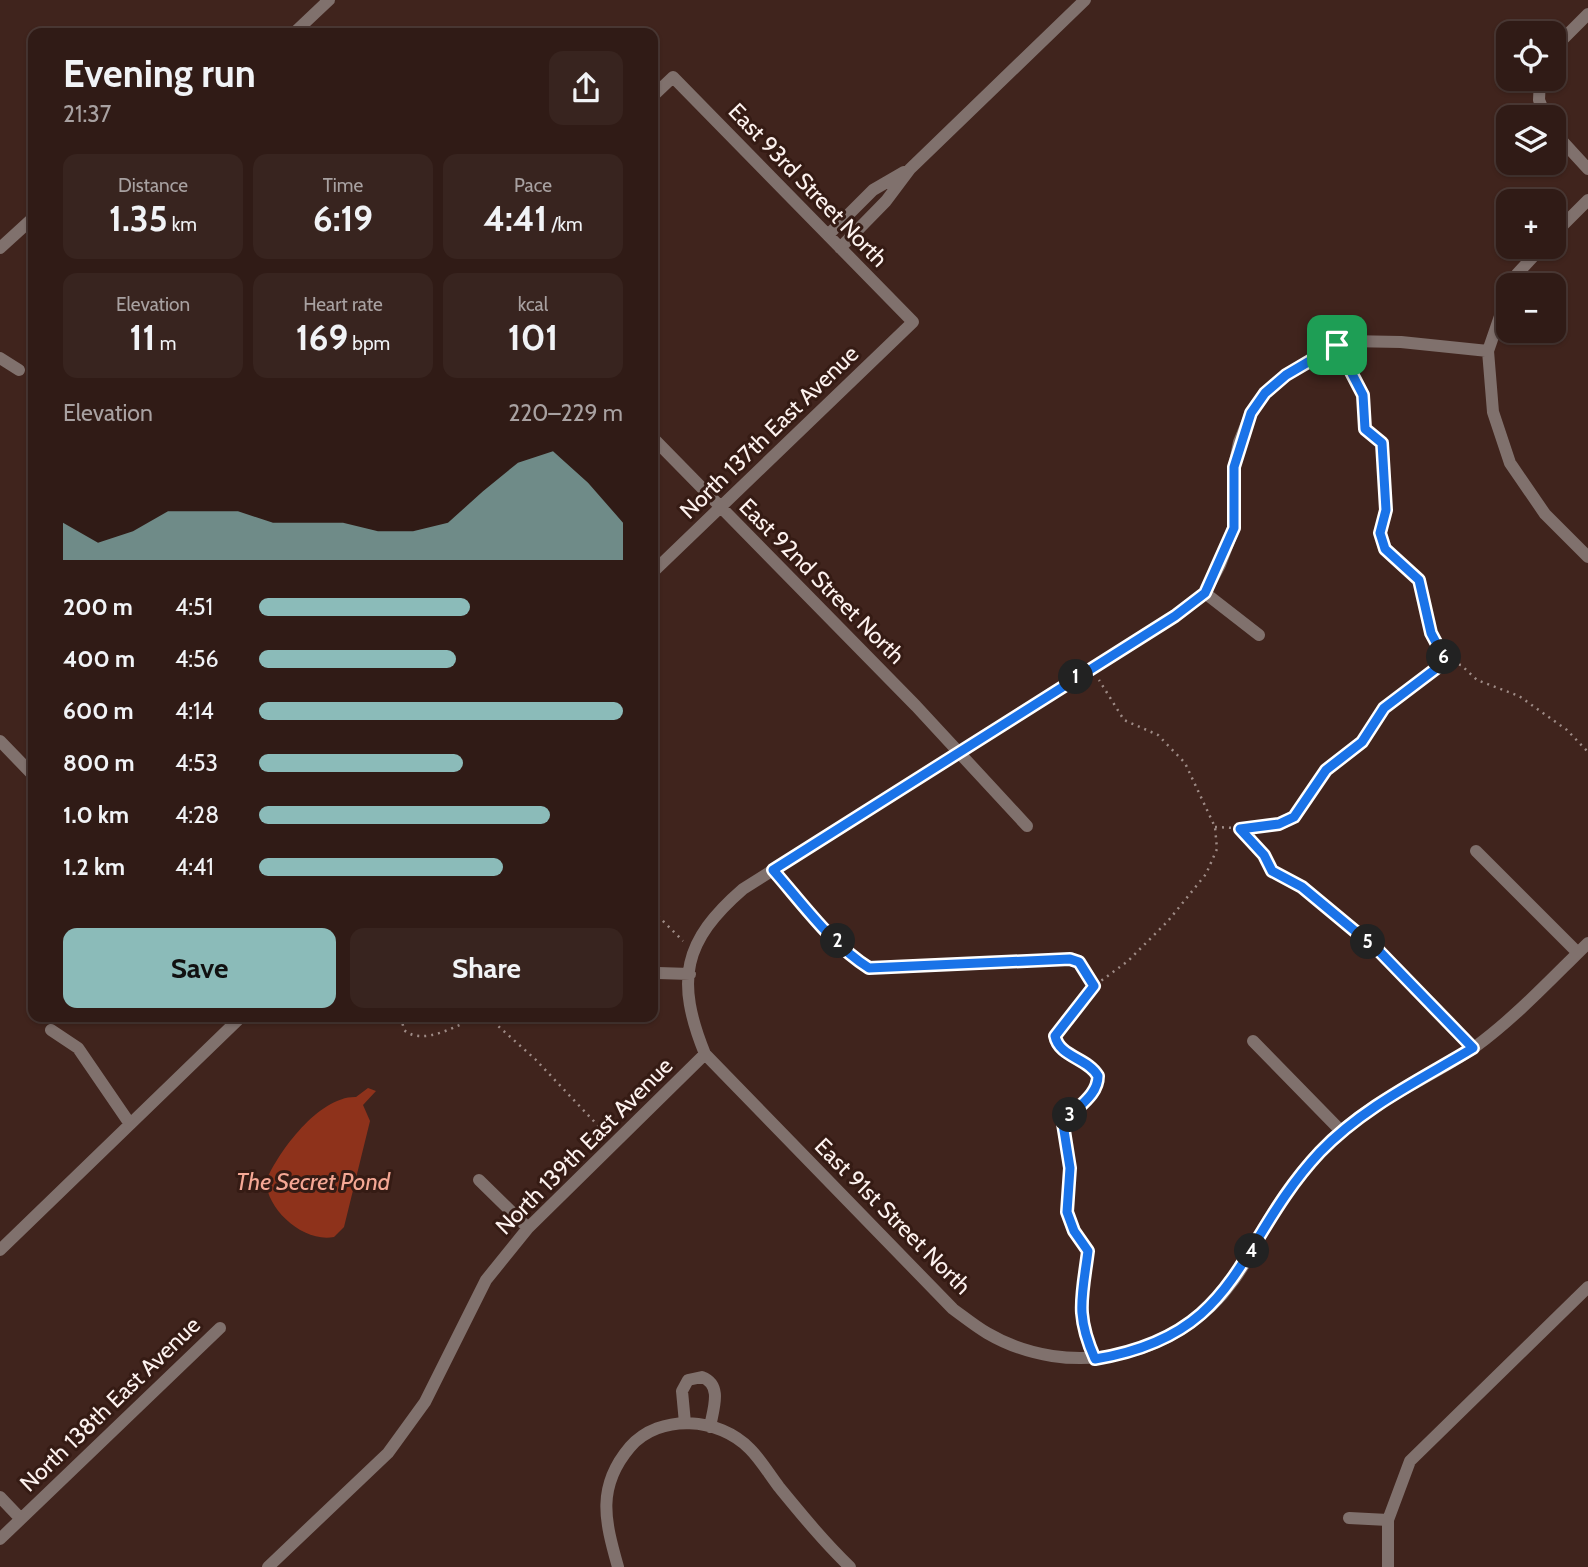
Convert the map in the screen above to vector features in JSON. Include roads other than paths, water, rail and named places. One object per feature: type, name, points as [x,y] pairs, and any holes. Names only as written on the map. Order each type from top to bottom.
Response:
[{"type":"street","points":[[299,28],[328,0]]},
{"type":"street","points":[[840,248],[886,201],[911,169],[1085,0]]},
{"type":"street","points":[[1566,36],[1588,14]]},
{"type":"street","name":"East 93rd Street North","points":[[658,91],[673,77],[914,322]]},
{"type":"street","points":[[1566,145],[1588,169]]},
{"type":"street","points":[[828,235],[873,190],[911,169]]},
{"type":"street","points":[[1566,222],[1588,200]]},
{"type":"street","points":[[0,248],[28,223]]},
{"type":"street","points":[[1518,273],[1531,259]]},
{"type":"street","name":"North 137th East Avenue","points":[[658,567],[914,322]]},
{"type":"street","points":[[1496,328],[1488,351],[1493,412],[1510,463],[1545,514],[1588,557]]},
{"type":"street","points":[[705,1054],[690,1015],[690,974],[697,939],[716,913],[744,889],[773,870],[960,754],[1091,667],[1175,616],[1205,593],[1234,528],[1234,467],[1251,413],[1265,393],[1286,375],[1347,341],[1401,342],[1488,351]]},
{"type":"street","points":[[0,358],[19,370]]},
{"type":"street","name":"East 92nd Street North","points":[[658,443],[960,754],[1027,827]]},
{"type":"street","points":[[1205,593],[1259,635]]},
{"type":"street","points":[[0,741],[28,770]]},
{"type":"street","points":[[1476,851],[1578,953]]},
{"type":"street","points":[[1253,1041],[1341,1131],[1410,1083],[1473,1048],[1526,1005],[1588,943]]},
{"type":"street","points":[[658,973],[690,974]]},
{"type":"street","points":[[0,1250],[237,1022]]},
{"type":"street","points":[[51,1030],[78,1048],[130,1124]]},
{"type":"street","name":"North 139th East Avenue","points":[[268,1567],[387,1453],[425,1402],[486,1280],[528,1228],[705,1054]]},
{"type":"street","name":"East 91st Street North","points":[[705,1054],[953,1308],[988,1334],[1027,1349],[1080,1359],[1123,1354],[1159,1341],[1194,1321],[1232,1283],[1298,1178],[1341,1131]]},
{"type":"street","points":[[479,1180],[528,1228]]},
{"type":"street","points":[[1388,1567],[1388,1520],[1410,1461],[1588,1287]]},
{"type":"street","name":"North 138th East Avenue","points":[[0,1539],[219,1328]]},
{"type":"street","points":[[691,1423],[682,1389],[690,1379],[702,1377],[711,1382],[715,1389],[710,1427]]},
{"type":"street","points":[[618,1567],[606,1519],[606,1490],[618,1461],[637,1439],[666,1424],[691,1423],[710,1427],[749,1447],[827,1545],[850,1567]]},
{"type":"street","points":[[0,1497],[20,1518]]},
{"type":"street","points":[[1349,1518],[1388,1520]]},
{"type":"water","name":"The Secret Pond","points":[[368,1088],[376,1091],[363,1105],[370,1121],[344,1227],[334,1237],[311,1235],[300,1230],[280,1213],[268,1192],[266,1181],[290,1141],[315,1115],[328,1105],[356,1097]]}]
